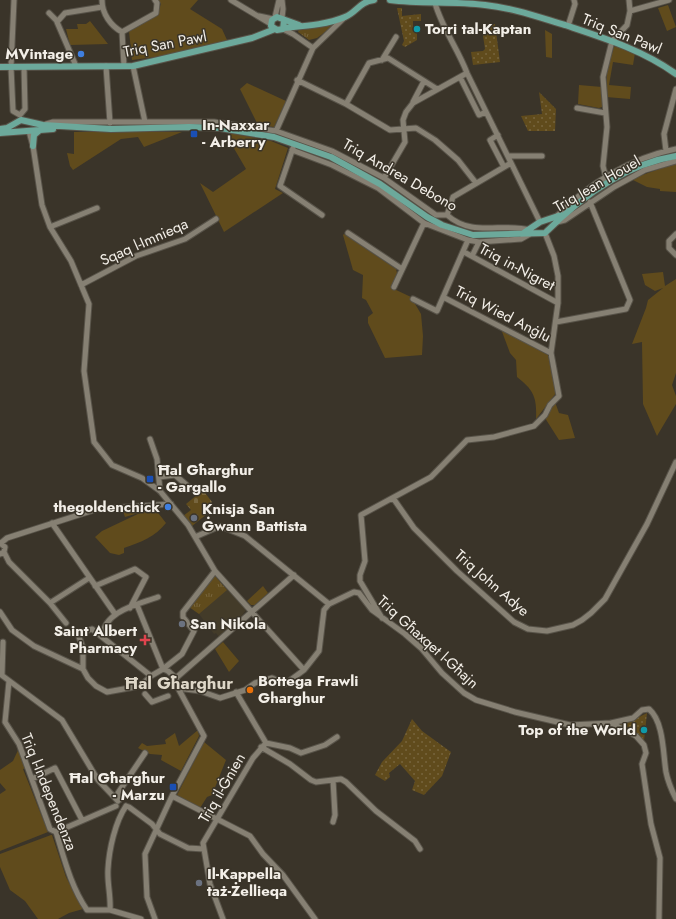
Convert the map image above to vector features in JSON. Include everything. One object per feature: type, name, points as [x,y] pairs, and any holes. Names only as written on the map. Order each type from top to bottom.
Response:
[{"type":"main road","name":"Triq San Pawl","points":[[273,23],[283,29],[332,21],[346,16],[365,1],[374,0]]},
{"type":"main road","name":"Triq San Pawl","points":[[390,0],[484,5],[516,10],[612,41],[657,60],[676,74]]},
{"type":"main road","name":"Triq San Pawl","points":[[0,67],[133,66],[172,58],[261,34],[273,23],[283,20],[303,26]]},
{"type":"main road","points":[[283,20],[283,29]]},
{"type":"main road","points":[[0,130],[21,120],[25,129]]},
{"type":"main road","points":[[15,123],[15,128],[25,129]]},
{"type":"main road","points":[[34,147],[34,135],[42,127]]},
{"type":"main road","name":"Triq Andrea Debono","points":[[25,129],[42,127],[111,129],[189,127],[220,128],[274,137],[331,157],[380,184],[427,217],[442,225],[473,235],[544,231]]},
{"type":"main road","points":[[0,130],[25,129]]},
{"type":"main road","name":"Triq Jean Houel","points":[[544,231],[584,198],[632,169],[676,156]]},
{"type":"main road","name":"Triq Jean Houel","points":[[541,223],[556,220]]},
{"type":"main road","points":[[541,223],[544,231]]},
{"type":"main road","points":[[541,223],[547,224],[544,231]]},
{"type":"main road","name":"Triq Andrea Debono","points":[[531,232],[541,223]]},
{"type":"street","points":[[14,0],[11,67],[13,111],[20,115],[25,109],[24,68]]},
{"type":"street","points":[[102,0],[102,7],[112,27],[122,32]]},
{"type":"street","points":[[122,32],[156,13],[157,3],[155,0]]},
{"type":"street","points":[[231,0],[273,23],[281,0]]},
{"type":"street","points":[[281,0],[283,20]]},
{"type":"street","points":[[568,26],[575,4],[574,0]]},
{"type":"street","points":[[606,178],[603,166],[607,127],[604,77],[612,41],[627,25],[630,11],[629,0]]},
{"type":"street","points":[[630,11],[669,0]]},
{"type":"street","points":[[435,3],[438,14],[460,55],[467,73],[541,223]]},
{"type":"street","points":[[57,21],[65,13],[102,7]]},
{"type":"street","points":[[49,13],[57,21],[76,66]]},
{"type":"street","points":[[276,131],[312,48],[346,16]]},
{"type":"street","points":[[283,29],[293,34],[312,48]]},
{"type":"street","points":[[122,32],[124,66]]},
{"type":"street","points":[[382,60],[396,37]]},
{"type":"street","points":[[346,104],[369,64],[388,58],[437,89]]},
{"type":"street","points":[[106,66],[110,123]]},
{"type":"street","points":[[133,66],[145,122]]},
{"type":"street","points":[[413,103],[467,73]]},
{"type":"street","points":[[460,77],[478,116],[486,112]]},
{"type":"street","points":[[297,80],[346,104],[390,130],[416,128],[435,140],[458,160],[476,183]]},
{"type":"street","points":[[384,178],[405,142],[403,130],[404,116],[413,103],[424,81]]},
{"type":"street","points":[[666,151],[664,134],[676,89]]},
{"type":"street","points":[[577,108],[605,113]]},
{"type":"street","name":"Triq Andrea Debono","points":[[42,127],[53,122],[214,122],[276,131],[332,151],[384,178],[436,215],[447,215],[456,224],[482,229],[521,227],[531,232],[521,240],[479,242],[468,240],[424,223],[378,188],[332,165],[292,150]]},
{"type":"street","points":[[25,129],[34,147],[42,204],[50,227],[71,260],[89,304],[84,371],[94,442],[112,465],[142,478],[160,491],[195,537],[215,571],[304,670]]},
{"type":"street","points":[[498,135],[490,140],[504,167]]},
{"type":"street","points":[[294,143],[280,186],[322,215]]},
{"type":"street","name":"Triq Jean Houel","points":[[556,220],[572,202],[606,178],[645,157],[676,149]]},
{"type":"street","points":[[508,156],[542,156]]},
{"type":"street","name":"Triq Jean Houel","points":[[556,220],[565,220],[590,202],[645,170],[676,161]]},
{"type":"street","points":[[447,215],[453,197],[511,163]]},
{"type":"street","points":[[556,322],[626,309],[630,300],[590,202]]},
{"type":"street","points":[[50,227],[97,208]]},
{"type":"street","name":"Sqaq l-Imnieqa","points":[[82,285],[136,256],[185,239],[216,219]]},
{"type":"street","points":[[394,287],[424,223]]},
{"type":"street","points":[[382,619],[377,606],[360,581],[360,575],[365,561],[361,515],[373,507],[431,477],[468,440],[494,437],[534,426],[545,415],[550,404],[559,396],[551,353],[558,303],[558,276],[554,256],[544,231]]},
{"type":"street","points":[[348,233],[402,269]]},
{"type":"street","points":[[676,234],[669,241],[669,248],[676,255]]},
{"type":"street","points":[[413,299],[437,311],[468,240]]},
{"type":"street","points":[[472,256],[479,242]]},
{"type":"street","name":"Triq in-Nigret","points":[[464,252],[558,303]]},
{"type":"street","name":"Triq Wied Anġlu","points":[[443,297],[551,353]]},
{"type":"street","points":[[150,439],[157,459],[160,491]]},
{"type":"street","name":"Triq John Adye","points":[[393,498],[414,528],[456,571],[514,622],[528,629],[548,631],[572,625],[582,620],[592,614],[605,599],[631,550],[647,524],[676,462]]},
{"type":"street","points":[[159,477],[175,475],[190,488]]},
{"type":"street","points":[[66,623],[50,603],[9,562],[2,553],[5,547],[0,543],[7,538],[97,509],[171,504]]},
{"type":"street","points":[[52,523],[115,614]]},
{"type":"street","points":[[178,688],[200,691],[220,698],[245,690],[255,683],[272,678],[285,684],[304,670],[319,652],[324,610],[330,604],[245,536],[220,526],[195,537]]},
{"type":"street","points":[[95,586],[135,569],[146,577],[130,608]]},
{"type":"street","points":[[151,676],[92,629],[83,632],[79,637],[83,648],[83,669],[88,678],[101,690],[113,692],[140,686],[185,650],[194,631],[183,617],[182,612],[215,571]]},
{"type":"street","points":[[176,678],[294,575]]},
{"type":"street","points":[[50,603],[89,578]]},
{"type":"street","name":"Triq Għaxqet l-Għajn","points":[[330,604],[354,592],[359,593],[372,610],[382,619],[405,634],[421,648],[442,673],[464,694],[476,700],[515,712],[570,725],[611,723],[633,718],[642,710],[649,709],[656,716],[664,753],[666,772],[676,799]]},
{"type":"street","points":[[103,637],[106,625],[115,614],[158,597]]},
{"type":"street","points":[[137,605],[163,669],[168,671],[176,678],[178,688],[204,736],[172,796],[145,854],[144,866],[147,897],[155,919]]},
{"type":"street","points":[[0,612],[12,630],[34,646],[83,669]]},
{"type":"street","points":[[3,642],[1,675],[62,720],[94,776],[117,802]]},
{"type":"street","name":"Triq l-Independenza","points":[[9,681],[5,722],[19,744],[50,830],[56,832],[69,874],[81,902],[87,910],[110,910]]},
{"type":"street","points":[[236,692],[266,742],[290,748],[301,753],[325,745],[337,737]]},
{"type":"street","points":[[145,694],[152,702],[168,696]]},
{"type":"street","points":[[611,723],[636,736],[644,745],[646,753],[642,764],[651,824],[660,858],[659,919]]},
{"type":"street","name":"Triq il-Ġnien","points":[[204,849],[203,843],[261,747],[266,742]]},
{"type":"street","points":[[261,747],[290,764],[311,780],[316,782],[334,780],[346,782],[376,811],[415,841],[420,849]]},
{"type":"street","points":[[145,753],[118,793],[118,810],[129,807],[152,824],[160,834],[188,848],[204,849],[210,884],[222,918]]},
{"type":"street","points":[[32,779],[55,768],[82,820]]},
{"type":"street","points":[[333,822],[335,815],[334,780]]},
{"type":"street","points":[[172,796],[219,818],[250,836],[262,854],[283,875],[315,919]]},
{"type":"street","points":[[56,832],[117,802],[124,801],[124,808],[112,843],[108,868],[110,910],[141,919]]},
{"type":"shaded area","points":[[227,589],[246,610],[241,617],[219,637],[216,633],[214,634],[199,614]]},
{"type":"green space","points":[[158,0],[198,0],[190,9],[222,29],[227,40],[170,55],[132,60],[129,31],[157,14],[161,4]]},
{"type":"green space","points":[[668,5],[676,27],[667,31],[658,8]]},
{"type":"green space","points":[[397,8],[402,8],[402,16],[421,14],[421,21],[413,21],[413,32],[417,32],[417,40],[405,47],[402,45],[404,41]]},
{"type":"green space","points":[[90,21],[108,44],[70,45],[66,29],[78,29],[77,24],[86,24]]},
{"type":"green space","points":[[330,24],[333,26],[317,38],[309,40],[298,32],[299,29]]},
{"type":"green space","points":[[495,24],[500,62],[473,65],[471,52],[483,51],[485,49],[482,29],[487,28],[487,25]]},
{"type":"green space","points":[[545,30],[552,34],[552,58],[546,57]]},
{"type":"green space","points":[[618,46],[635,53],[633,65],[613,62],[609,85],[631,87],[630,99],[606,97],[607,70],[614,47]]},
{"type":"green space","points":[[247,83],[286,101],[274,127],[258,125],[240,89]]},
{"type":"green space","points":[[579,85],[602,87],[602,107],[599,108],[578,104]]},
{"type":"green space","points":[[539,92],[556,109],[555,131],[528,131],[521,116],[542,114]]},
{"type":"green space","points":[[74,132],[182,132],[144,147],[138,137],[121,139],[73,170],[70,166],[67,153],[74,154]]},
{"type":"green space","points":[[230,133],[271,141],[288,148],[275,189],[283,193],[224,232],[200,183],[213,192],[246,169],[232,145]]},
{"type":"green space","points":[[676,163],[676,192],[660,191],[660,189],[647,187],[631,179]]},
{"type":"green space","points":[[344,234],[396,269],[397,273],[392,286],[394,289],[411,297],[421,314],[423,336],[422,355],[385,358],[368,323],[368,317],[373,313],[366,300],[362,298],[363,275],[353,270],[343,235]]},
{"type":"green space","points":[[663,272],[665,286],[676,279],[676,373],[672,385],[676,396],[676,404],[657,436],[643,404],[642,342],[632,344],[648,300],[663,288],[655,291],[645,285],[642,274]]},
{"type":"green space","points":[[501,329],[548,355],[556,393],[536,419],[535,400],[531,390],[517,377],[516,360],[510,353]]},
{"type":"green space","points":[[555,402],[559,413],[568,415],[575,438],[559,440],[545,418],[548,409]]},
{"type":"green space","points":[[203,490],[212,502],[207,514],[192,526],[183,516],[191,510],[186,504]]},
{"type":"green space","points":[[155,509],[166,523],[157,532],[142,541],[124,548],[124,553],[119,555],[110,553],[95,537],[102,531],[142,512],[125,517],[123,511]]},
{"type":"green space","points":[[215,576],[227,590],[199,614],[189,607]]},
{"type":"green space","points":[[263,586],[268,593],[255,605],[251,605],[247,601]]},
{"type":"green space","points":[[223,642],[239,661],[229,672],[215,649]]},
{"type":"green space","points":[[647,713],[644,741],[637,734],[617,723],[631,721]]},
{"type":"green space","points":[[412,719],[422,731],[451,752],[442,776],[424,795],[412,790],[415,781],[400,764],[389,773],[390,777],[385,781],[375,775],[382,762],[402,741]]},
{"type":"green space","points":[[198,730],[199,736],[181,771],[161,760],[162,755],[150,754],[138,748],[142,743],[147,746],[166,744],[165,740],[175,733],[179,746]]},
{"type":"green space","points":[[204,742],[226,760],[212,795],[207,797],[200,808],[177,795]]},
{"type":"green space","points":[[19,748],[26,768],[23,769],[48,832],[0,851],[0,794],[6,790],[0,783],[0,770],[13,761]]},
{"type":"green space","points":[[51,835],[66,877],[83,909],[69,913],[58,919],[38,919],[25,901],[10,890],[0,867],[0,854]]},
{"type":"place","name":"Torri tal-Kaptan","points":[[417,29]]},
{"type":"place","name":"MVintage","points":[[81,54]]},
{"type":"place","name":"In-Naxxar - Arberry","points":[[194,134]]},
{"type":"place","name":"Ħal Għargħur - Gargallo","points":[[150,479]]},
{"type":"place","name":"thegoldenchick","points":[[168,507]]},
{"type":"place","name":"Knisja San Ġwann Battista","points":[[194,518]]},
{"type":"place","name":"San Nikola","points":[[182,624]]},
{"type":"place","name":"Saint Albert Pharmacy","points":[[145,640]]},
{"type":"place","name":"Bottega Frawli Gharghur","points":[[250,690]]},
{"type":"place","name":"Top of the World","points":[[644,730]]},
{"type":"place","name":"Ħal Għargħur - Marzu","points":[[173,787]]},
{"type":"place","name":"Il-Kappella taż-Żellieqa","points":[[199,883]]},
{"type":"district","name":"Ħal Għargħur","points":[[179,683]]}]
